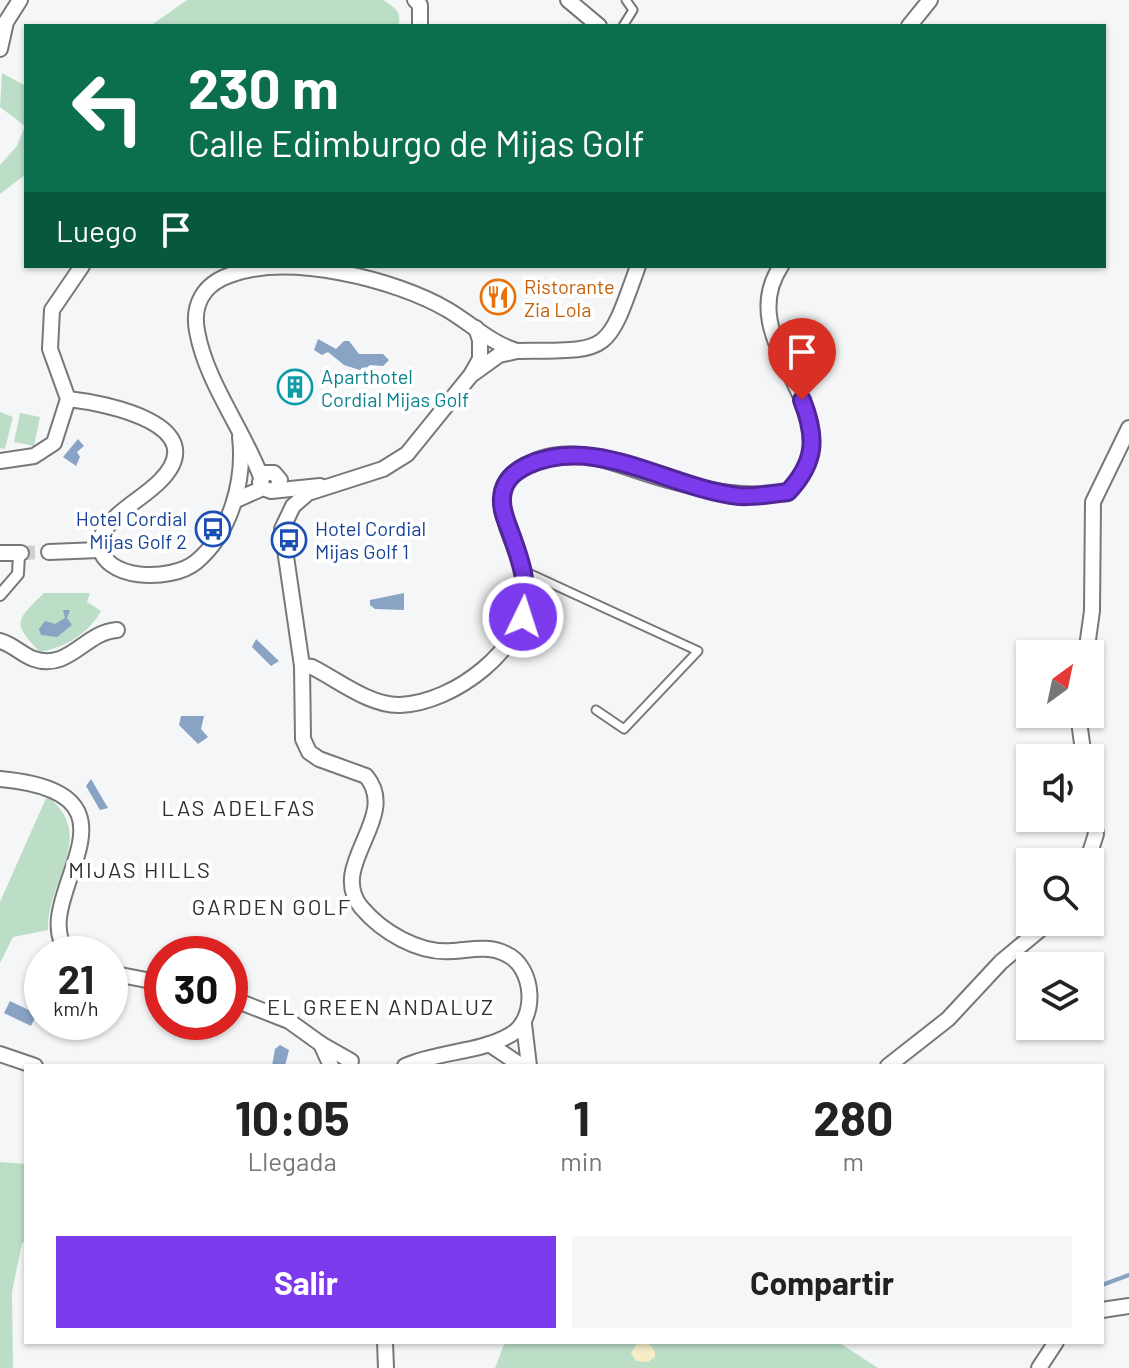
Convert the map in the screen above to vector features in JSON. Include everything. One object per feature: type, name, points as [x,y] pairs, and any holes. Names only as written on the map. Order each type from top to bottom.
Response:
[{"type":"street","points":[[0,49],[6,22],[20,0]]},
{"type":"street","points":[[415,0],[420,5],[420,24]]},
{"type":"street","points":[[568,0],[597,24]]},
{"type":"street","points":[[911,24],[930,0]]},
{"type":"street","points":[[0,461],[34,456],[54,443],[68,399],[50,349],[52,310],[81,268]]},
{"type":"street","points":[[517,351],[445,308],[368,278],[311,268],[238,272],[212,281],[200,297],[196,314],[197,333],[267,485],[282,529],[302,666],[301,726],[309,752],[366,776],[378,797],[376,810],[352,870],[353,888],[360,906],[383,927],[418,947],[435,952],[494,950],[513,957],[528,983],[529,1008],[524,1024],[529,1064]]},
{"type":"street","points":[[471,375],[499,355],[517,351],[583,350],[598,346],[613,332],[637,268]]},
{"type":"street","points":[[302,666],[312,667],[372,699],[399,706],[424,701],[461,683],[496,659],[513,640],[527,593],[524,571],[503,512],[502,498],[507,480],[518,470],[544,458],[571,453],[615,460],[666,480],[739,496],[788,492],[803,477],[811,458],[809,416],[766,315],[771,281],[780,268]]},
{"type":"street","points":[[68,399],[102,405],[150,421],[166,430],[175,445],[170,468],[160,481],[109,523],[99,541],[99,550],[113,568],[129,573],[176,571],[196,562],[211,544],[244,486],[323,486],[383,469],[407,454],[471,375],[480,359],[480,340],[476,328]]},
{"type":"street","points":[[234,503],[241,470],[239,427]]},
{"type":"street","points":[[1088,640],[1092,611],[1093,502],[1129,428]]},
{"type":"street","points":[[282,529],[293,506],[323,486]]},
{"type":"street","points":[[49,552],[99,550]]},
{"type":"street","points":[[0,553],[20,553],[18,574],[0,595]]},
{"type":"street","points":[[0,641],[11,644],[33,659],[55,662],[65,659],[106,631],[117,630]]},
{"type":"street","points":[[0,779],[45,786],[62,797],[76,812],[81,852],[58,913],[59,936]]},
{"type":"street","points":[[891,1064],[948,1019],[1001,962],[1032,936]]},
{"type":"street","points":[[248,1005],[289,1021],[357,1064]]},
{"type":"street","points":[[413,1064],[489,1044],[510,1035],[524,1024]]},
{"type":"street","points":[[321,1044],[332,1064]]},
{"type":"street","points":[[489,1044],[519,1064]]},
{"type":"street","points":[[0,1054],[29,1064]]},
{"type":"street","points":[[1104,1310],[1129,1306]]},
{"type":"street","points":[[385,1344],[386,1368]]},
{"type":"street","points":[[1039,1368],[1055,1344]]},
{"type":"lane","points":[[624,24],[633,10],[626,0]]},
{"type":"lane","points":[[524,571],[698,651],[624,729],[596,710]]},
{"type":"green space","points":[[187,0],[383,0],[396,10],[399,17],[398,24],[153,24]]},
{"type":"green space","points":[[2,73],[24,85],[24,125],[0,107]]},
{"type":"green space","points":[[24,128],[24,176],[0,194],[0,165],[17,146]]},
{"type":"green space","points":[[0,412],[13,417],[5,449],[0,448]]},
{"type":"green space","points":[[20,413],[40,417],[34,446],[14,442]]},
{"type":"green space","points":[[44,593],[90,593],[87,602],[101,611],[90,626],[75,638],[59,647],[40,652],[24,634],[21,622],[27,610]]},
{"type":"green space","points":[[47,796],[62,811],[69,826],[66,859],[50,911],[48,930],[13,937],[0,963],[0,902]]},
{"type":"green space","points":[[0,1162],[24,1164],[24,1242],[12,1292],[13,1368],[0,1368]]},
{"type":"green space","points":[[504,1344],[841,1344],[878,1368],[495,1368]]},
{"type":"sand","points":[[637,1344],[649,1344],[655,1351],[655,1357],[648,1362],[636,1361],[631,1353]]},
{"type":"water","points":[[318,339],[336,349],[344,341],[349,341],[359,354],[383,354],[389,360],[383,366],[370,365],[363,371],[344,365],[328,352],[322,355],[314,350]]},
{"type":"water","points":[[78,439],[84,446],[77,452],[80,457],[76,466],[63,457]]},
{"type":"water","points":[[404,593],[404,610],[375,609],[370,605],[370,600]]},
{"type":"water","points":[[63,610],[70,610],[67,618],[72,625],[57,637],[41,635],[39,629],[45,621],[55,624],[65,618]]},
{"type":"water","points":[[256,639],[279,661],[271,666],[252,647]]},
{"type":"water","points":[[181,716],[204,716],[201,729],[208,737],[198,744],[179,725]]},
{"type":"water","points":[[91,779],[108,808],[100,810],[86,786]]},
{"type":"water","points":[[10,1001],[24,1008],[24,1023],[4,1013]]},
{"type":"water","points":[[280,1045],[289,1050],[286,1064],[272,1064],[275,1049]]},
{"type":"waterway","points":[[1104,1284],[1129,1275]]},
{"type":"tunnel","points":[[21,553],[49,552]]},
{"type":"place","name":"Ristorante Zia Lola","points":[[498,297]]},
{"type":"place","name":"Aparthotel Cordial Mijas Golf","points":[[295,387]]},
{"type":"place","name":"Hotel Cordial Mijas Golf 2","points":[[213,529]]},
{"type":"place","name":"Hotel Cordial Mijas Golf 1","points":[[289,540]]},
{"type":"district","name":"LAS ADELFAS","points":[[239,807]]},
{"type":"district","name":"MIJAS HILLS","points":[[140,869]]},
{"type":"district","name":"GARDEN GOLF","points":[[272,906]]},
{"type":"district","name":"EL GREEN ANDALUZ","points":[[381,1006]]},
{"type":"route","points":[[523,617],[527,593],[524,571],[503,512],[502,498],[507,480],[518,470],[544,458],[571,453],[615,460],[666,480],[739,496],[788,492],[803,477],[811,458],[809,416],[802,400]]}]
